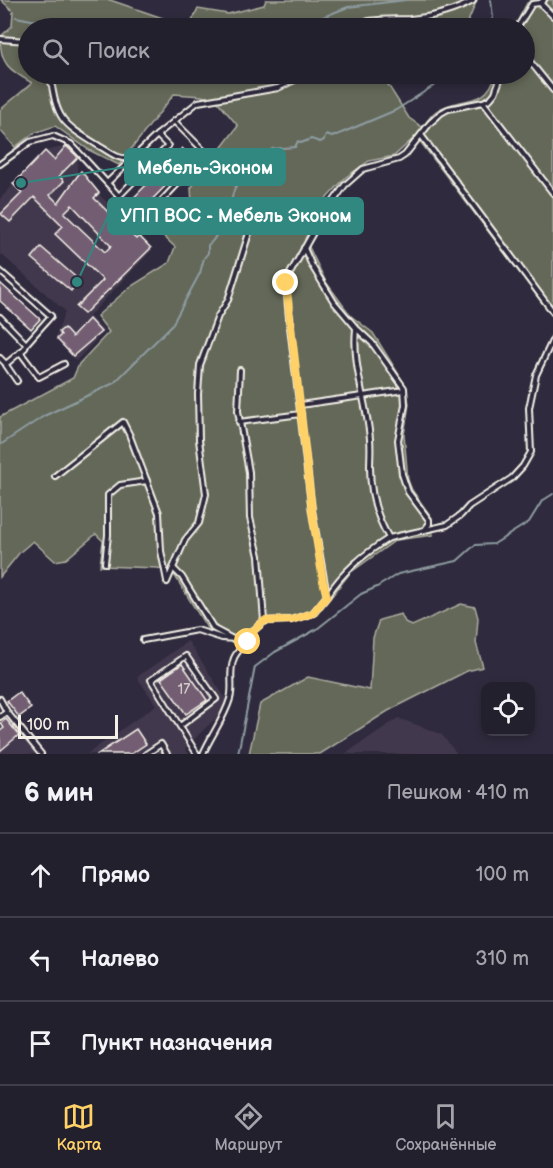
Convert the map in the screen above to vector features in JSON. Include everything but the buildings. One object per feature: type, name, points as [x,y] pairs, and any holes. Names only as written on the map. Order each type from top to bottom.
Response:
[{"type":"lane","points":[[419,18],[446,14],[473,1]]},
{"type":"lane","points":[[523,18],[532,4],[542,2],[553,16]]},
{"type":"lane","points":[[0,39],[18,40]]},
{"type":"lane","points":[[535,67],[553,90]]},
{"type":"lane","points":[[52,84],[57,108],[65,124],[111,155],[122,160],[132,158]]},
{"type":"lane","points":[[107,183],[157,135],[198,102],[278,88],[286,84]]},
{"type":"lane","points":[[327,596],[312,511],[286,283],[294,264],[345,185],[363,170],[399,159],[409,151],[430,123],[448,109],[490,99],[498,84]]},
{"type":"lane","points":[[483,102],[553,194]]},
{"type":"lane","points":[[139,225],[198,162],[204,151],[174,121]]},
{"type":"lane","points":[[0,164],[30,142],[53,136],[71,144],[118,196],[168,146],[157,135]]},
{"type":"lane","points":[[421,135],[553,312]]},
{"type":"lane","points":[[55,476],[123,422],[159,513],[161,551],[167,582],[185,540],[199,522],[206,494],[199,440],[200,365],[218,316],[228,300],[249,233],[258,214],[269,203]]},
{"type":"lane","points":[[304,248],[323,284],[356,328],[372,343],[404,390],[405,405],[398,440],[401,464],[408,492],[429,520],[424,531]]},
{"type":"lane","points":[[0,271],[51,316],[25,348],[6,364]]},
{"type":"lane","points":[[0,317],[26,344]]},
{"type":"lane","points":[[356,328],[355,340],[371,440],[372,494],[377,515],[389,538]]},
{"type":"lane","points":[[143,640],[197,630],[222,638],[235,639],[253,631],[264,621],[291,620],[313,613],[337,581],[359,558],[389,538],[447,525],[469,506],[512,478],[523,466],[531,452],[530,408],[536,375],[553,339]]},
{"type":"lane","points":[[20,352],[39,377],[64,364]]},
{"type":"lane","points":[[0,358],[17,381]]},
{"type":"lane","points":[[240,370],[239,422],[249,472],[250,518],[259,556],[264,621]]},
{"type":"lane","points":[[300,405],[404,390]]},
{"type":"lane","points":[[239,422],[301,414]]},
{"type":"lane","points":[[105,563],[110,491],[120,485],[147,481]]},
{"type":"lane","points":[[173,568],[182,577],[214,629],[235,639]]},
{"type":"lane","points":[[203,754],[222,719],[231,696],[230,674],[235,655],[248,642],[253,631]]},
{"type":"lane","points":[[180,726],[216,699],[186,656],[151,680],[197,754]]},
{"type":"lane","points":[[0,699],[7,712],[41,754]]},
{"type":"lane","points":[[0,717],[7,712]]},
{"type":"lane","points":[[146,754],[160,744],[167,754]]},
{"type":"shaded area","points":[[67,146],[78,157],[77,172],[153,249],[89,316],[104,331],[76,361],[55,339],[65,311],[0,253],[0,199],[45,151]]},
{"type":"shaded area","points":[[188,641],[226,699],[222,712],[185,748],[189,754],[87,754],[156,705],[137,677]]},
{"type":"shaded area","points":[[0,710],[13,721],[38,754],[0,754]]},
{"type":"shaded area","points":[[398,718],[441,734],[457,754],[345,754]]},
{"type":"green space","points":[[1,0],[110,0],[163,18],[18,18],[18,75],[7,65],[0,46],[0,37],[12,26],[13,11]]},
{"type":"green space","points":[[266,0],[477,0],[470,18],[194,18],[198,9],[228,14],[264,5]]},
{"type":"green space","points":[[534,0],[553,0],[553,317],[416,136],[394,156],[369,161],[346,177],[326,199],[305,239],[326,282],[351,316],[373,333],[406,386],[409,404],[404,435],[408,480],[412,490],[432,518],[433,535],[396,540],[350,573],[316,616],[295,621],[269,623],[254,633],[231,642],[207,628],[175,576],[158,568],[100,566],[103,541],[96,534],[66,559],[55,561],[33,541],[20,552],[0,577],[0,417],[73,378],[79,364],[109,332],[97,316],[130,287],[169,263],[175,247],[158,231],[192,203],[191,188],[238,126],[218,102],[202,96],[174,94],[119,165],[89,150],[55,126],[34,133],[15,147],[0,130],[0,110],[31,84],[387,84],[409,118],[422,127],[438,110],[448,105],[480,97],[486,93],[491,84],[535,84],[535,18],[519,18],[527,3]]},
{"type":"green space","points":[[461,604],[475,607],[478,618],[476,643],[483,667],[467,671],[388,711],[320,754],[249,754],[260,704],[308,677],[370,690],[373,638],[379,620],[401,614],[405,622],[412,626]]},
{"type":"waterway","points":[[320,18],[348,7],[406,0]]},
{"type":"waterway","points":[[491,0],[493,18]]},
{"type":"waterway","points":[[16,17],[21,18]]},
{"type":"waterway","points":[[0,445],[44,416],[114,383],[172,325],[200,273],[204,258],[208,253],[208,245],[225,220],[224,215],[232,206],[235,188],[247,176],[247,163],[252,156],[260,154],[265,160],[272,149],[295,147],[298,141],[301,143],[311,139],[320,142],[326,135],[332,137],[396,110],[436,84]]},
{"type":"waterway","points":[[238,754],[255,667],[275,652],[317,629],[361,594],[398,574],[457,561],[475,545],[494,544],[529,522],[542,501],[553,494]]},
{"type":"place","name":"Мебель-Эконом","points":[[21,183]]},
{"type":"place","name":"УПП ВОС - Мебель Эконом","points":[[77,282]]},
{"type":"route","points":[[248,642],[253,631],[264,621],[291,620],[313,613],[327,596],[312,511],[286,283]]}]
